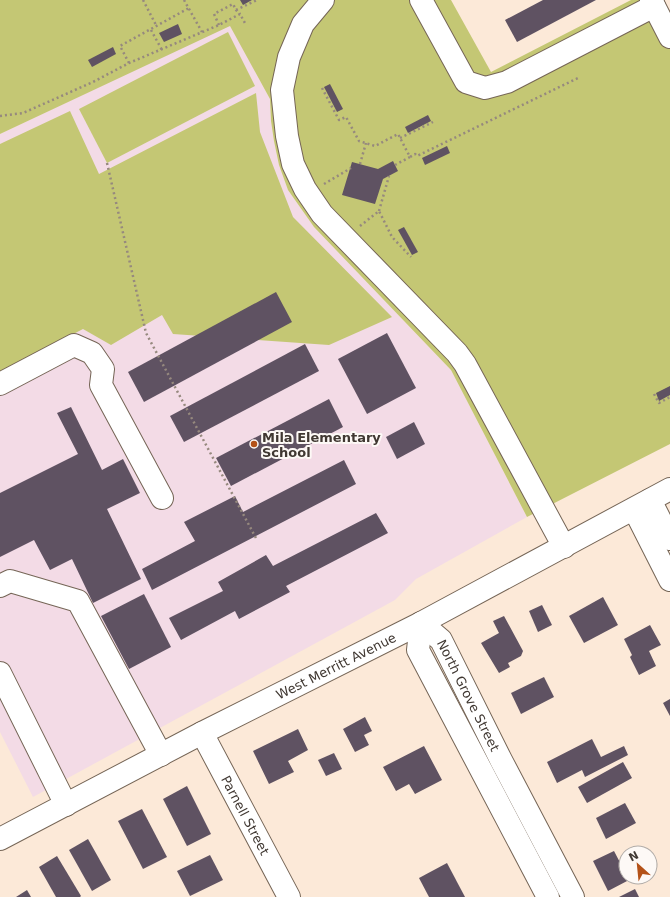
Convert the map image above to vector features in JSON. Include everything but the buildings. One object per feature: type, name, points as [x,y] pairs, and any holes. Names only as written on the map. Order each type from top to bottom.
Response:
[{"type":"street","points":[[323,0],[303,24],[289,57],[282,90],[287,136],[293,164],[309,194],[322,214],[457,353],[564,547]]},
{"type":"street","points":[[421,0],[466,82],[485,88],[507,82],[652,3],[670,36]]},
{"type":"street","points":[[0,384],[74,345],[92,353],[103,369],[101,385],[162,498]]},
{"type":"street","name":"West Merritt Avenue","points":[[0,839],[161,755],[421,623],[670,489]]},
{"type":"street","points":[[642,504],[670,539]]},
{"type":"street","points":[[642,504],[670,580]]},
{"type":"street","points":[[0,586],[10,581],[78,601],[161,755]]},
{"type":"street","name":"North Grove Street","points":[[421,623],[441,640],[573,897]]},
{"type":"street","name":"North Grove Street","points":[[421,623],[418,650],[548,897]]},
{"type":"street","points":[[0,673],[66,805]]},
{"type":"street","name":"Parnell Street","points":[[202,734],[289,897]]},
{"type":"street","points":[[476,762],[497,751]]},
{"type":"path","points":[[143,0],[156,25]]},
{"type":"path","points":[[184,0],[202,32]]},
{"type":"path","points":[[236,10],[257,0]]},
{"type":"path","points":[[219,25],[214,14],[233,4],[246,25]]},
{"type":"path","points":[[129,63],[120,46],[189,8]]},
{"type":"path","points":[[0,116],[23,113],[93,82],[129,63],[219,25],[240,14]]},
{"type":"path","points":[[151,30],[162,50]]},
{"type":"path","points":[[395,165],[415,154],[417,156],[578,78]]},
{"type":"path","points":[[322,88],[339,120],[346,117],[359,141],[375,146],[398,134],[410,157]]},
{"type":"path","points":[[400,138],[432,122]]},
{"type":"path","points":[[360,164],[366,143]]},
{"type":"path","points":[[107,163],[146,334],[257,540]]},
{"type":"path","points":[[309,194],[350,168]]},
{"type":"path","points":[[346,239],[379,211],[389,176]]},
{"type":"path","points":[[379,211],[392,237],[411,257]]},
{"type":"path","points":[[654,394],[659,403],[670,397]]},
{"type":"shaded area","points":[[230,25],[270,99],[274,141],[279,165],[288,190],[314,227],[451,370],[527,517],[416,579],[395,600],[33,797],[0,732],[0,134]]},
{"type":"green space","points":[[0,0],[451,0],[491,72],[631,0],[651,0],[670,37],[670,444],[527,517],[451,370],[314,227],[288,190],[279,165],[274,141],[270,99],[230,26],[0,134]]},
{"type":"green space","points":[[228,32],[255,86],[107,163],[79,109]]},
{"type":"green space","points":[[256,93],[260,132],[293,217],[392,317],[329,345],[173,334],[162,315],[111,345],[83,329],[0,372],[0,144],[70,111],[99,174]]},
{"type":"place","name":"Mila Elementary School","points":[[254,444]]}]
